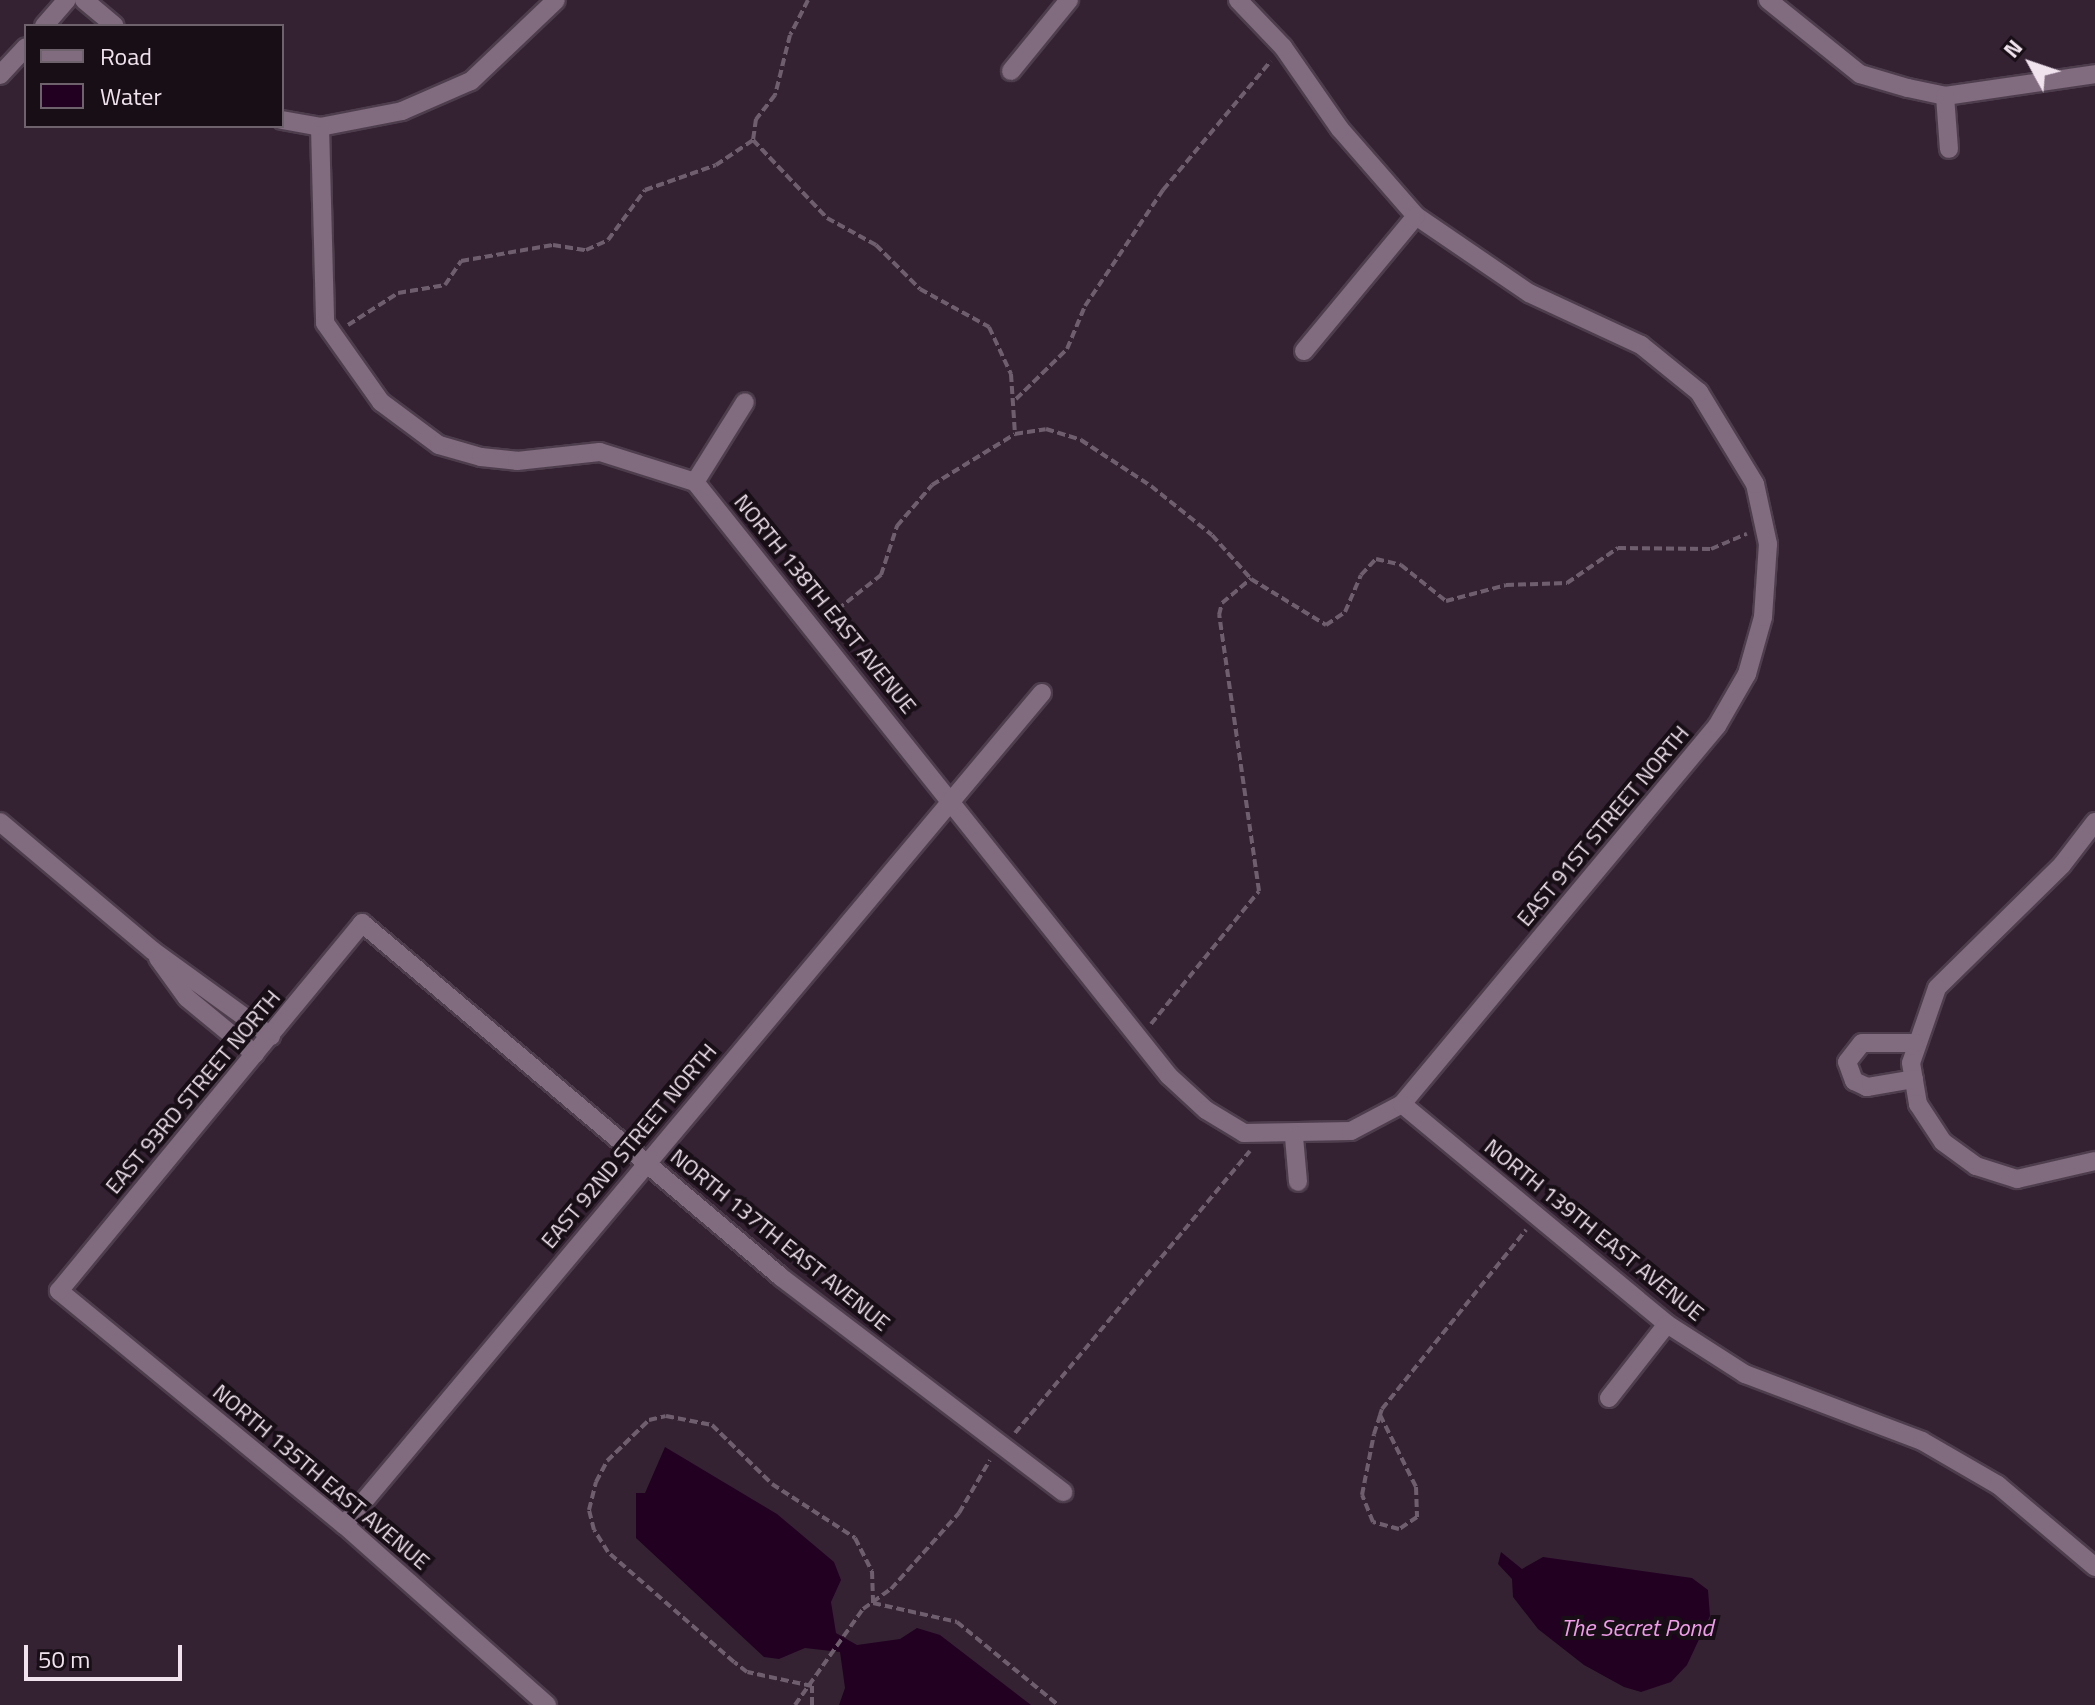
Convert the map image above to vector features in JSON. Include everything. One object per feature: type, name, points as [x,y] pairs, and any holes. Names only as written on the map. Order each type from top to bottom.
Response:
[{"type":"street","points":[[46,24],[67,0]]},
{"type":"street","points":[[84,0],[113,24]]},
{"type":"street","points":[[284,120],[320,127],[402,111],[471,81],[556,0]]},
{"type":"street","points":[[1011,71],[1069,0]]},
{"type":"street","points":[[1238,0],[1283,47],[1340,129],[1416,216],[1487,269],[1641,345],[1699,392],[1741,452],[1766,523]]},
{"type":"street","points":[[1770,2],[1860,74],[1945,96],[2095,74]]},
{"type":"street","points":[[0,75],[24,49]]},
{"type":"street","points":[[1945,96],[1949,149]]},
{"type":"street","points":[[320,127],[320,249],[325,323],[381,402],[439,445],[517,461],[600,452],[695,482],[745,402]]},
{"type":"street","points":[[1304,351],[1416,216]]},
{"type":"street","name":"NORTH 138TH EAST AVENUE","points":[[695,482],[951,797],[1138,1037],[1206,1110],[1261,1136],[1294,1137],[1351,1131],[1402,1104]]},
{"type":"street","name":"EAST 91ST STREET NORTH","points":[[1402,1104],[1717,726],[1747,674],[1763,617],[1768,544],[1766,523]]},
{"type":"street","name":"EAST 92ND STREET NORTH","points":[[344,1525],[951,797],[1042,693]]},
{"type":"street","points":[[0,822],[152,950],[271,1036]]},
{"type":"street","points":[[2095,822],[2062,865],[1937,988],[1916,1043],[1912,1071],[1918,1104],[1943,1142],[1976,1166],[2017,1179],[2095,1161]]},
{"type":"street","name":"NORTH 137TH EAST AVENUE","points":[[362,923],[781,1277],[1003,1443],[1063,1492]]},
{"type":"street","name":"EAST 93RD STREET NORTH","points":[[59,1291],[362,923]]},
{"type":"street","points":[[152,950],[187,998],[255,1054]]},
{"type":"street","points":[[1912,1071],[1867,1087],[1853,1079],[1847,1062],[1862,1043],[1916,1043]]},
{"type":"street","name":"NORTH 139TH EAST AVENUE","points":[[1402,1104],[1667,1324],[1745,1374],[1922,1441],[1998,1485],[2095,1567]]},
{"type":"street","points":[[1294,1137],[1298,1182]]},
{"type":"street","name":"NORTH 135TH EAST AVENUE","points":[[59,1291],[344,1525],[547,1705]]},
{"type":"street","points":[[1609,1398],[1667,1324]]},
{"type":"path","points":[[332,336],[398,293],[445,285],[461,261],[553,245],[586,250],[608,240],[645,190],[716,165],[753,140],[808,0]]},
{"type":"path","points":[[1015,401],[1067,349],[1085,306],[1163,190],[1283,47]]},
{"type":"path","points":[[753,140],[827,218],[876,245],[920,289],[989,327],[1002,347],[1015,401],[1015,434]]},
{"type":"path","points":[[812,628],[881,575],[897,526],[915,500],[1015,434],[1046,429],[1081,440],[1182,509],[1251,579],[1326,625],[1345,612],[1361,575],[1376,559],[1401,565],[1446,601],[1506,585],[1567,583],[1618,548],[1711,549],[1766,523]]},
{"type":"path","points":[[1138,1037],[1259,891],[1219,620],[1222,603],[1251,579]]},
{"type":"path","points":[[795,1705],[812,1686],[844,1634],[959,1513],[1003,1443],[1261,1136]]},
{"type":"path","points":[[1380,1415],[1418,1495],[1417,1517],[1399,1529],[1373,1522],[1362,1495],[1380,1415],[1425,1350],[1538,1216]]},
{"type":"path","points":[[812,1686],[747,1672],[608,1552],[589,1510],[607,1461],[649,1420],[666,1416],[712,1425],[772,1484],[855,1538],[870,1561],[873,1603]]},
{"type":"path","points":[[873,1603],[957,1622],[1058,1705]]},
{"type":"path","points":[[812,1686],[812,1705]]},
{"type":"water","points":[[665,1447],[777,1514],[834,1562],[841,1580],[831,1602],[836,1633],[857,1645],[900,1639],[917,1628],[940,1635],[1031,1705],[839,1705],[845,1688],[840,1652],[805,1648],[779,1659],[764,1657],[636,1538],[636,1493],[645,1493]]},
{"type":"water","name":"The Secret Pond","points":[[1501,1552],[1522,1569],[1543,1557],[1692,1578],[1708,1590],[1710,1616],[1687,1665],[1671,1682],[1641,1692],[1624,1687],[1584,1665],[1538,1629],[1513,1597],[1512,1579],[1498,1564]]}]
